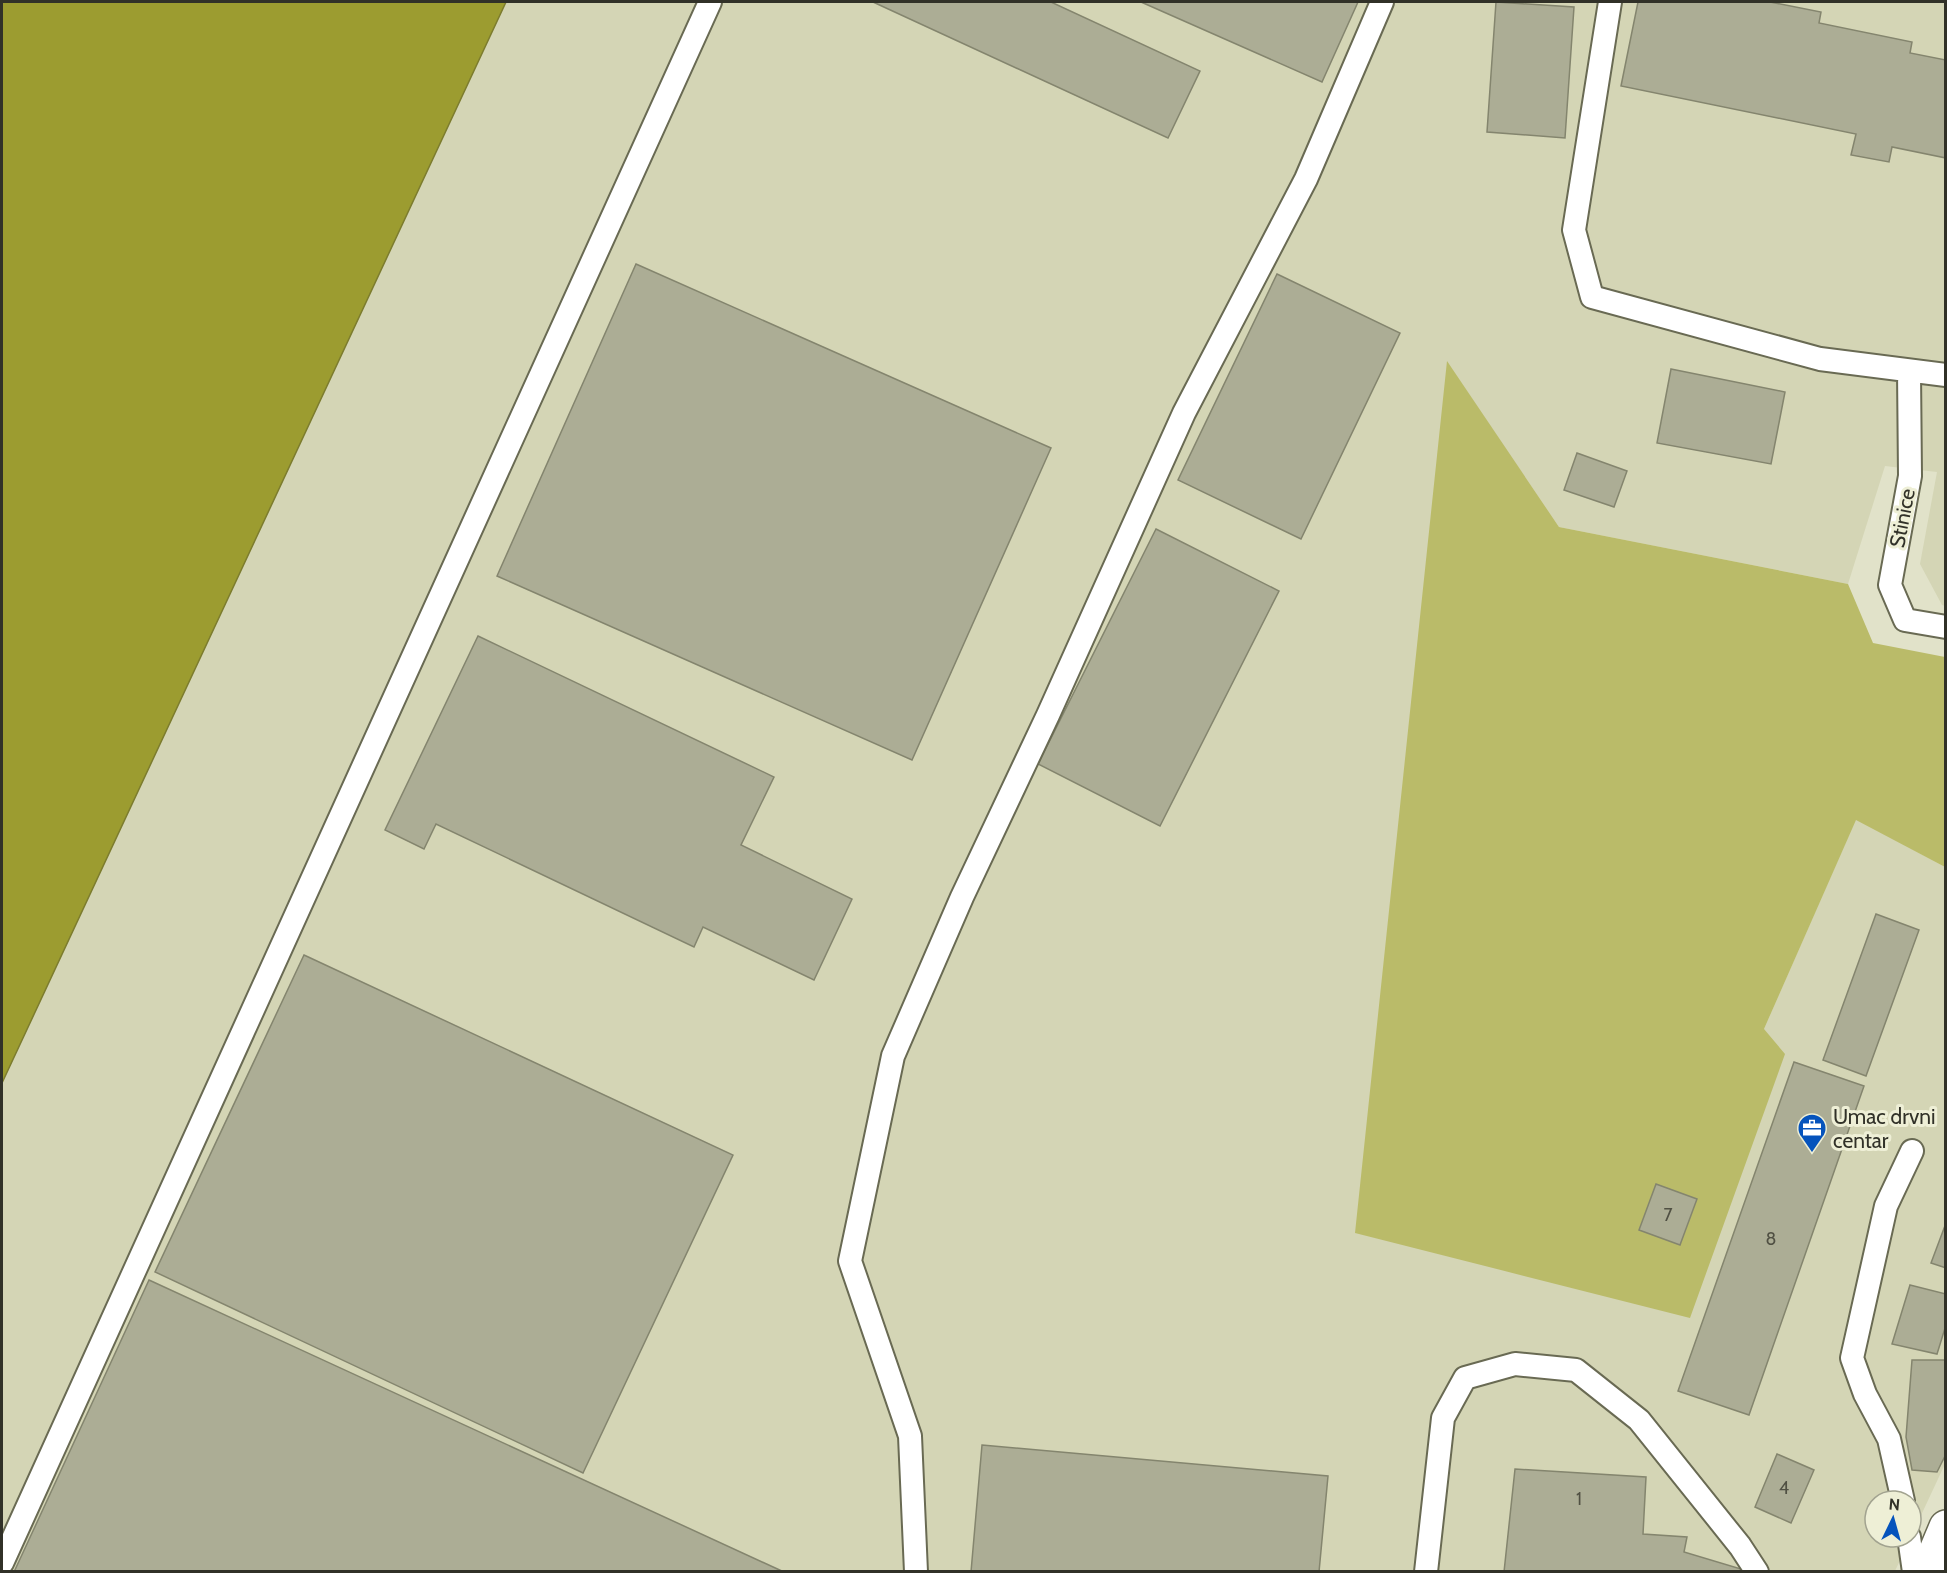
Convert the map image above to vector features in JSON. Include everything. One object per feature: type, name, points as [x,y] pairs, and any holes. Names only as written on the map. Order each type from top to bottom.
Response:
[{"type":"street","points":[[1927,1572],[1946,1527]]},
{"type":"lane","points":[[2,1563],[710,2]]},
{"type":"lane","points":[[916,1572],[910,1436],[850,1261],[893,1056],[962,897],[1048,715],[1179,424],[1306,179],[1382,2]]},
{"type":"lane","points":[[1610,2],[1574,230],[1592,297],[1820,359],[1946,375]]},
{"type":"lane","name":"Stinice","points":[[1909,372],[1910,476],[1890,585],[1905,620],[1946,627]]},
{"type":"lane","points":[[1900,1489],[1889,1439],[1865,1394],[1852,1358],[1886,1206],[1912,1151]]},
{"type":"lane","points":[[1426,1572],[1443,1418],[1465,1377],[1515,1364],[1576,1370],[1639,1420],[1740,1546],[1757,1572]]},
{"type":"lane","points":[[1911,1549],[1914,1572]]},
{"type":"shaded area","points":[[2,2],[506,2],[2,1083]]},
{"type":"shaded area","points":[[506,2],[1945,2],[1945,606],[1942,605],[1920,564],[1937,472],[1885,466],[1848,584],[1559,527],[1447,362],[1764,1029],[1856,819],[1945,867],[1945,1464],[1923,1511],[1923,1489],[1863,1489],[1863,1549],[1905,1549],[1895,1571],[2,1572],[2,1083]]},
{"type":"shaded area","points":[[1447,361],[1559,527],[1848,584],[1873,643],[1945,657],[1945,867],[1856,820],[1764,1029],[1785,1054],[1690,1318],[1355,1233]]},
{"type":"building","points":[[873,2],[1051,2],[1200,71],[1168,138]]},
{"type":"building","points":[[1141,2],[1358,2],[1322,82]]},
{"type":"building","points":[[1496,2],[1574,7],[1565,138],[1487,132]]},
{"type":"building","points":[[1638,2],[1770,2],[1821,12],[1819,23],[1912,42],[1910,53],[1946,60],[1946,158],[1892,147],[1889,162],[1851,155],[1856,134],[1621,86]]},
{"type":"building","points":[[636,264],[1051,448],[912,760],[497,576]]},
{"type":"building","points":[[1277,274],[1400,333],[1301,539],[1178,480]]},
{"type":"building","points":[[1671,369],[1785,392],[1771,464],[1657,443]]},
{"type":"building","points":[[1577,453],[1627,471],[1614,507],[1564,490]]},
{"type":"building","points":[[1156,529],[1279,591],[1160,826],[1038,764]]},
{"type":"building","points":[[478,636],[774,777],[741,845],[852,899],[814,980],[703,927],[694,947],[436,824],[424,849],[385,830]]},
{"type":"building","points":[[1876,914],[1919,930],[1866,1076],[1823,1060]]},
{"type":"building","points":[[304,955],[733,1155],[583,1473],[155,1272]]},
{"type":"building","points":[[1794,1062],[1864,1086],[1749,1415],[1678,1391]]},
{"type":"building","points":[[1656,1184],[1697,1199],[1680,1245],[1639,1230]]},
{"type":"building","points":[[1946,1223],[1946,1268],[1931,1263]]},
{"type":"building","points":[[149,1280],[784,1572],[14,1572]]},
{"type":"building","points":[[1910,1285],[1946,1294],[1946,1325],[1937,1354],[1892,1344]]},
{"type":"building","points":[[1912,1360],[1946,1360],[1946,1454],[1937,1472],[1912,1470],[1906,1437]]},
{"type":"building","points":[[982,1445],[1328,1476],[1319,1572],[971,1572]]},
{"type":"building","points":[[1777,1454],[1814,1470],[1791,1523],[1755,1507]]},
{"type":"building","points":[[1515,1469],[1646,1477],[1643,1534],[1687,1537],[1684,1552],[1741,1569],[1741,1572],[1504,1572]]},
{"type":"place","name":"Umac drvni centar","points":[[1812,1154]]}]
